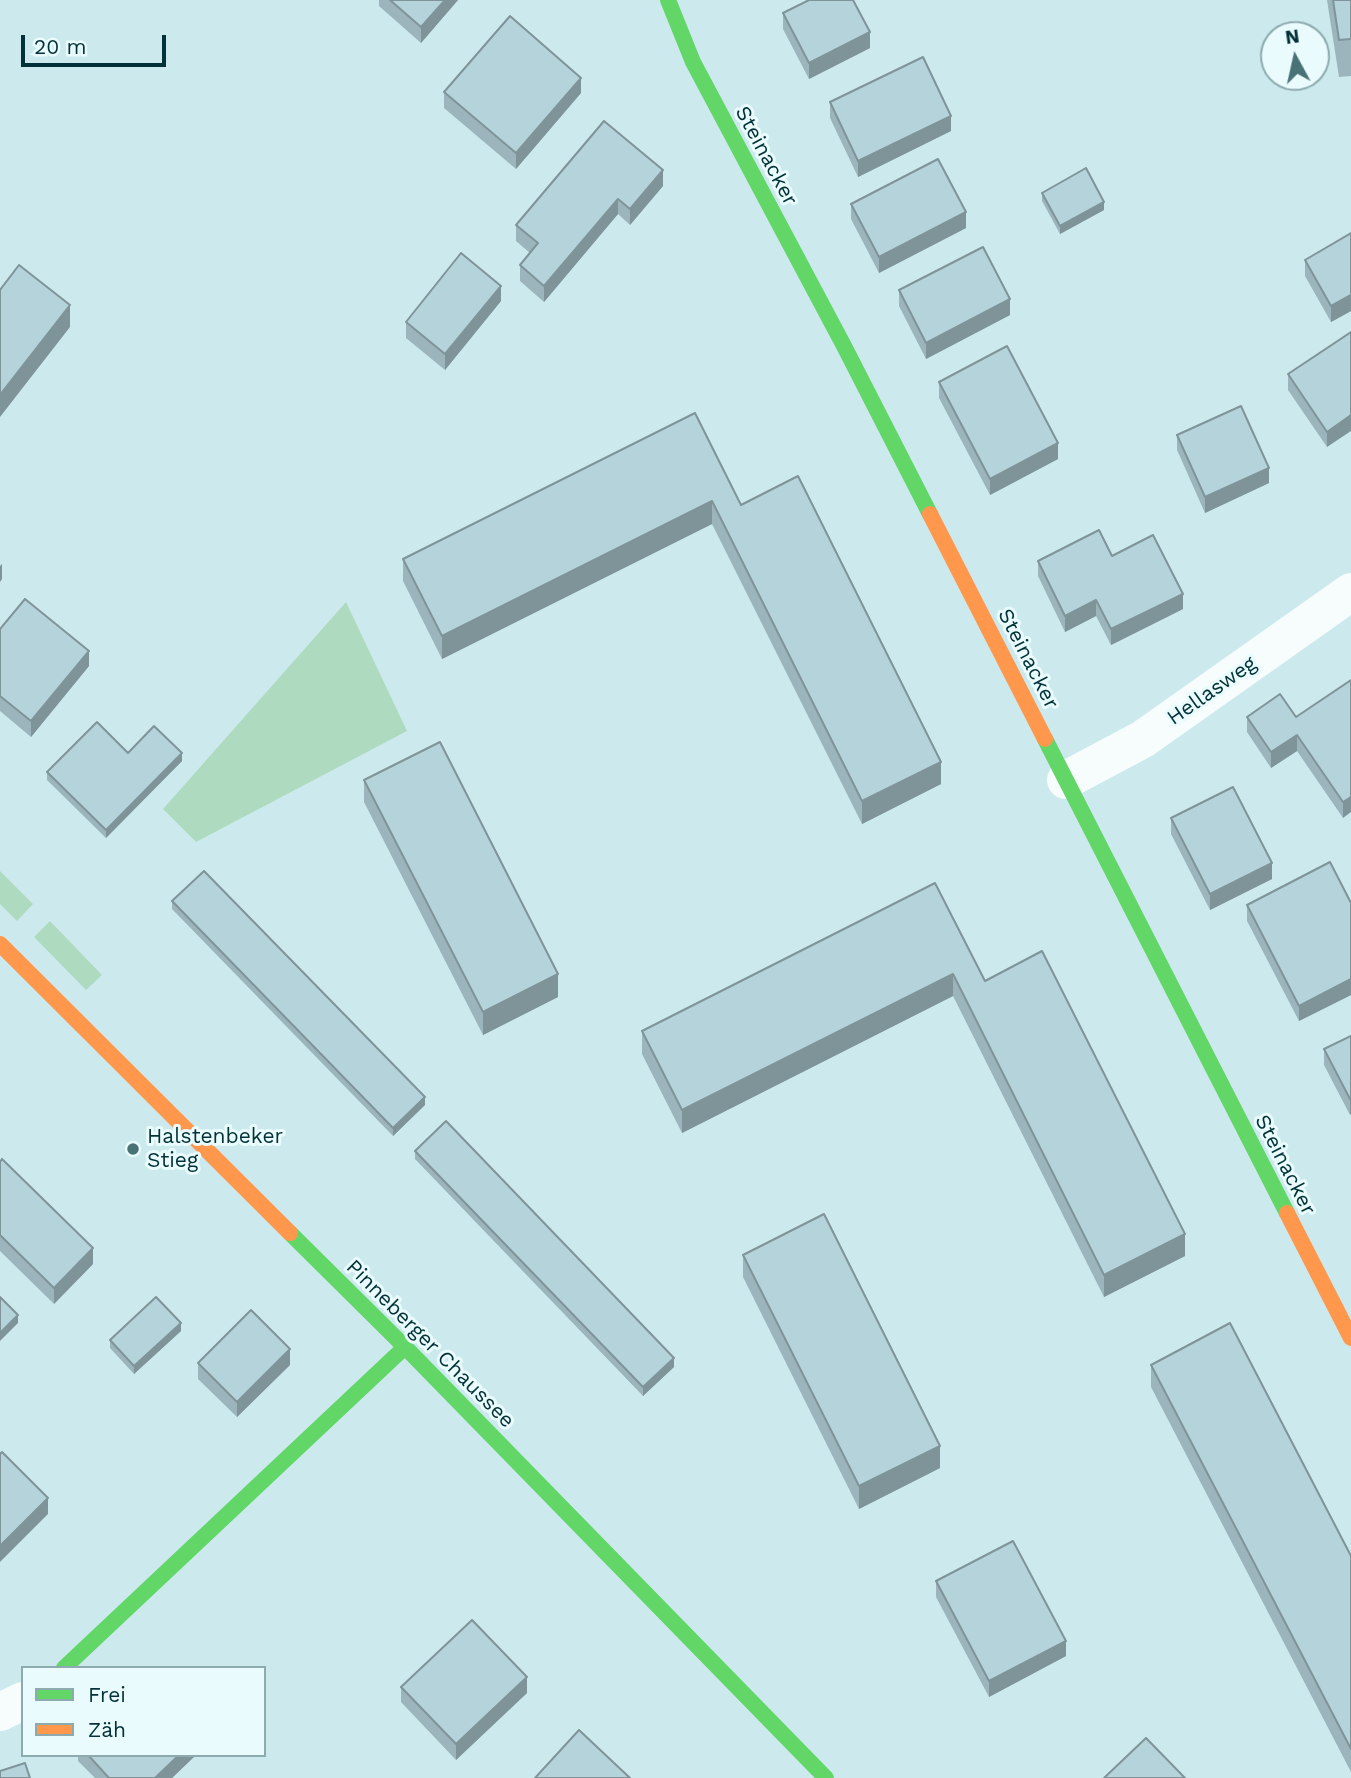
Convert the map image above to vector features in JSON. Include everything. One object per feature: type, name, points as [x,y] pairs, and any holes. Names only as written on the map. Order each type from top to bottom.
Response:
[{"type":"street","name":"Steinacker","points":[[668,0],[692,62],[844,346],[1351,1338]]},
{"type":"street","name":"Hellasweg","points":[[1066,780],[1143,740],[1351,592]]},
{"type":"street","name":"Pinneberger Chaussee","points":[[0,944],[405,1347],[826,1778]]},
{"type":"street","points":[[66,1666],[405,1347]]},
{"type":"street","points":[[0,1712],[21,1703]]},
{"type":"green space","points":[[346,602],[407,731],[196,842],[163,809]]},
{"type":"green space","points":[[0,871],[33,904],[17,921],[0,904]]},
{"type":"green space","points":[[50,921],[102,975],[86,990],[34,937]]},
{"type":"building","points":[[390,0],[445,0],[421,27]]},
{"type":"building","points":[[809,0],[853,0],[870,32],[809,63],[783,13]]},
{"type":"building","points":[[1333,0],[1351,0],[1351,39],[1339,40]]},
{"type":"building","points":[[510,16],[581,78],[516,153],[444,92]]},
{"type":"building","points":[[923,57],[951,116],[858,161],[830,102]]},
{"type":"building","points":[[604,121],[663,170],[630,209],[618,199],[544,286],[520,265],[538,243],[516,225]]},
{"type":"building","points":[[938,159],[966,212],[879,257],[851,204]]},
{"type":"building","points":[[1086,168],[1104,202],[1060,226],[1042,193]]},
{"type":"building","points":[[1351,233],[1351,295],[1331,306],[1305,260]]},
{"type":"building","points":[[983,247],[1010,299],[926,343],[899,290]]},
{"type":"building","points":[[461,253],[501,286],[445,354],[406,322]]},
{"type":"building","points":[[19,265],[70,305],[0,395],[0,290]]},
{"type":"building","points":[[1351,332],[1351,415],[1327,432],[1288,374]]},
{"type":"building","points":[[1007,346],[1058,443],[990,479],[939,382]]},
{"type":"building","points":[[1241,406],[1269,468],[1205,497],[1177,435]]},
{"type":"building","points":[[695,413],[741,505],[798,476],[941,762],[862,801],[712,501],[442,636],[403,559]]},
{"type":"building","points":[[1099,530],[1112,556],[1153,535],[1183,594],[1111,629],[1096,600],[1065,616],[1038,561]]},
{"type":"building","points":[[25,599],[89,651],[31,721],[0,696],[0,629]]},
{"type":"building","points":[[1351,680],[1351,797],[1343,802],[1297,735],[1271,752],[1247,717],[1280,694],[1296,717]]},
{"type":"building","points":[[97,722],[128,753],[154,726],[182,753],[106,830],[47,772]]},
{"type":"building","points":[[440,742],[558,974],[483,1012],[364,780]]},
{"type":"building","points":[[1233,787],[1272,863],[1210,894],[1171,818]]},
{"type":"building","points":[[1330,862],[1351,903],[1351,979],[1299,1006],[1247,905]]},
{"type":"building","points":[[204,871],[425,1097],[393,1128],[172,901]]},
{"type":"building","points":[[935,883],[985,981],[1042,951],[1185,1234],[1104,1275],[953,974],[682,1110],[642,1031]]},
{"type":"building","points":[[1351,1036],[1351,1099],[1350,1099],[1324,1049]]},
{"type":"building","points":[[446,1121],[674,1358],[643,1387],[415,1151]]},
{"type":"building","points":[[2,1159],[93,1248],[54,1288],[0,1235]]},
{"type":"building","points":[[824,1214],[940,1446],[859,1486],[743,1255]]},
{"type":"building","points":[[0,1297],[18,1315],[0,1333]]},
{"type":"building","points":[[156,1297],[181,1323],[134,1366],[110,1340]]},
{"type":"building","points":[[251,1310],[290,1349],[237,1402],[198,1363]]},
{"type":"building","points":[[1230,1323],[1351,1556],[1351,1749],[1151,1365]]},
{"type":"building","points":[[2,1452],[48,1498],[0,1546],[0,1454]]},
{"type":"building","points":[[1013,1541],[1066,1641],[989,1681],[936,1581]]},
{"type":"building","points":[[472,1620],[527,1677],[456,1744],[401,1687]]},
{"type":"building","points":[[579,1730],[630,1778],[535,1778]]},
{"type":"building","points":[[1146,1738],[1185,1778],[1104,1778]]},
{"type":"building","points":[[90,1757],[177,1757],[155,1778],[109,1778]]},
{"type":"building","points":[[25,1763],[30,1778],[0,1778],[0,1771]]},
{"type":"traffic: fast","points":[[668,0],[693,62],[930,514]]},
{"type":"traffic: fast","points":[[1045,739],[1287,1213]]},
{"type":"traffic: fast","points":[[290,1233],[826,1778]]},
{"type":"traffic: fast","points":[[66,1666],[405,1347]]},
{"type":"traffic: slow","points":[[930,514],[1045,739]]},
{"type":"traffic: slow","points":[[0,944],[290,1233]]},
{"type":"traffic: slow","points":[[1287,1213],[1351,1338]]},
{"type":"place","name":"Halstenbeker Stieg","points":[[133,1149]]}]
